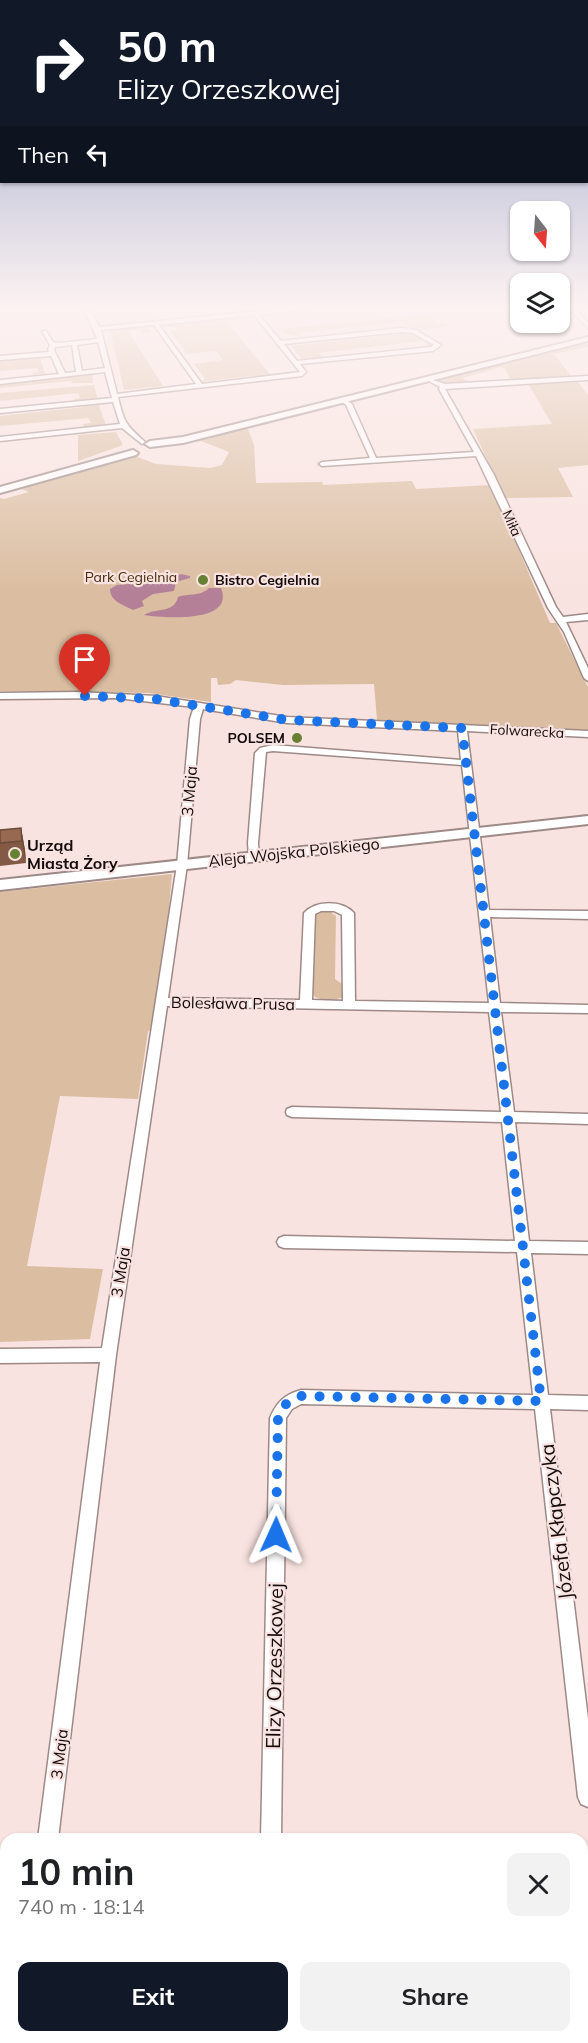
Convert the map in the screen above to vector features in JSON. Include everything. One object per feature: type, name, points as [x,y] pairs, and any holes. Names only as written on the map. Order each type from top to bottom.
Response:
[{"type":"street","points":[[0,411],[84,401]]},
{"type":"street","points":[[114,401],[130,449]]},
{"type":"street","points":[[0,440],[124,427],[149,445],[183,440],[338,401]]},
{"type":"street","points":[[345,401],[349,405],[374,460]]},
{"type":"street","name":"Miła","points":[[449,401],[479,454],[552,608],[563,620],[565,630],[588,678]]},
{"type":"street","points":[[0,490],[91,464],[130,449],[147,452],[149,445]]},
{"type":"street","points":[[322,464],[479,454]]},
{"type":"street","points":[[563,620],[588,617]]},
{"type":"street","name":"Folwarecka","points":[[0,696],[155,699],[287,720],[588,734]]},
{"type":"street","name":"3 Maja","points":[[49,1833],[108,1355],[182,865],[195,719],[199,706]]},
{"type":"street","name":"Józefa Kłapczyka","points":[[462,728],[588,1797]]},
{"type":"street","points":[[254,857],[253,843],[260,753],[263,750],[273,748],[467,763]]},
{"type":"street","name":"Aleja Wojska Polskiego","points":[[0,885],[588,820]]},
{"type":"street","name":"Bolesława Prusa","points":[[306,1004],[310,913],[322,908],[341,909],[348,913],[349,1005]]},
{"type":"street","points":[[484,913],[588,915]]},
{"type":"street","name":"Bolesława Prusa","points":[[161,1002],[588,1010]]},
{"type":"street","points":[[292,1112],[588,1119]]},
{"type":"street","points":[[284,1242],[588,1248]]},
{"type":"street","points":[[0,1356],[108,1355]]},
{"type":"street","name":"Elizy Orzeszkowej","points":[[271,1833],[278,1418],[284,1405],[291,1399],[301,1396],[588,1403]]},
{"type":"green space","points":[[538,401],[588,401],[588,465],[558,468],[573,497],[505,498],[473,429],[552,424]]},
{"type":"green space","points":[[98,403],[106,425],[84,427],[83,424],[91,423],[88,418],[0,426],[0,416],[84,407],[84,404]]},
{"type":"green space","name":"Park Cegielnia","points":[[243,428],[248,429],[254,445],[256,483],[322,482],[323,485],[412,481],[416,489],[491,485],[550,623],[556,623],[588,687],[588,730],[377,720],[374,684],[283,685],[236,680],[230,684],[218,685],[217,678],[211,678],[211,702],[149,693],[0,691],[0,498],[29,492],[22,489],[135,456],[156,464],[210,468],[222,465],[229,452],[201,441]]},
{"type":"green space","points":[[116,432],[123,445],[78,461],[78,435]]},
{"type":"green space","points":[[172,874],[164,963],[154,1030],[148,1031],[138,1099],[60,1096],[27,1266],[103,1269],[90,1339],[0,1342],[0,892]]},
{"type":"green space","points":[[329,911],[336,916],[335,979],[345,986],[343,997],[329,1002],[315,997],[312,992],[313,916],[319,912]]},
{"type":"shaded area","points":[[181,574],[190,576],[190,578],[176,582],[174,591],[153,594],[142,601],[144,606],[133,610],[112,597],[110,589],[117,585],[163,581]]},
{"type":"shaded area","points":[[209,588],[221,588],[223,600],[218,608],[208,613],[180,617],[144,615],[173,606],[178,597],[202,593]]},
{"type":"building","points":[[21,828],[22,841],[0,843],[0,830]]},
{"type":"place","name":"Bistro Cegielnia","points":[[203,580]]},
{"type":"place","name":"POLSEM","points":[[297,738]]},
{"type":"place","name":"Urząd Miasta Żory","points":[[15,854]]},
{"type":"route","points":[[85,696],[155,699],[287,720],[462,728],[541,1401],[301,1396],[291,1399],[284,1405],[278,1418],[276,1535]]}]
